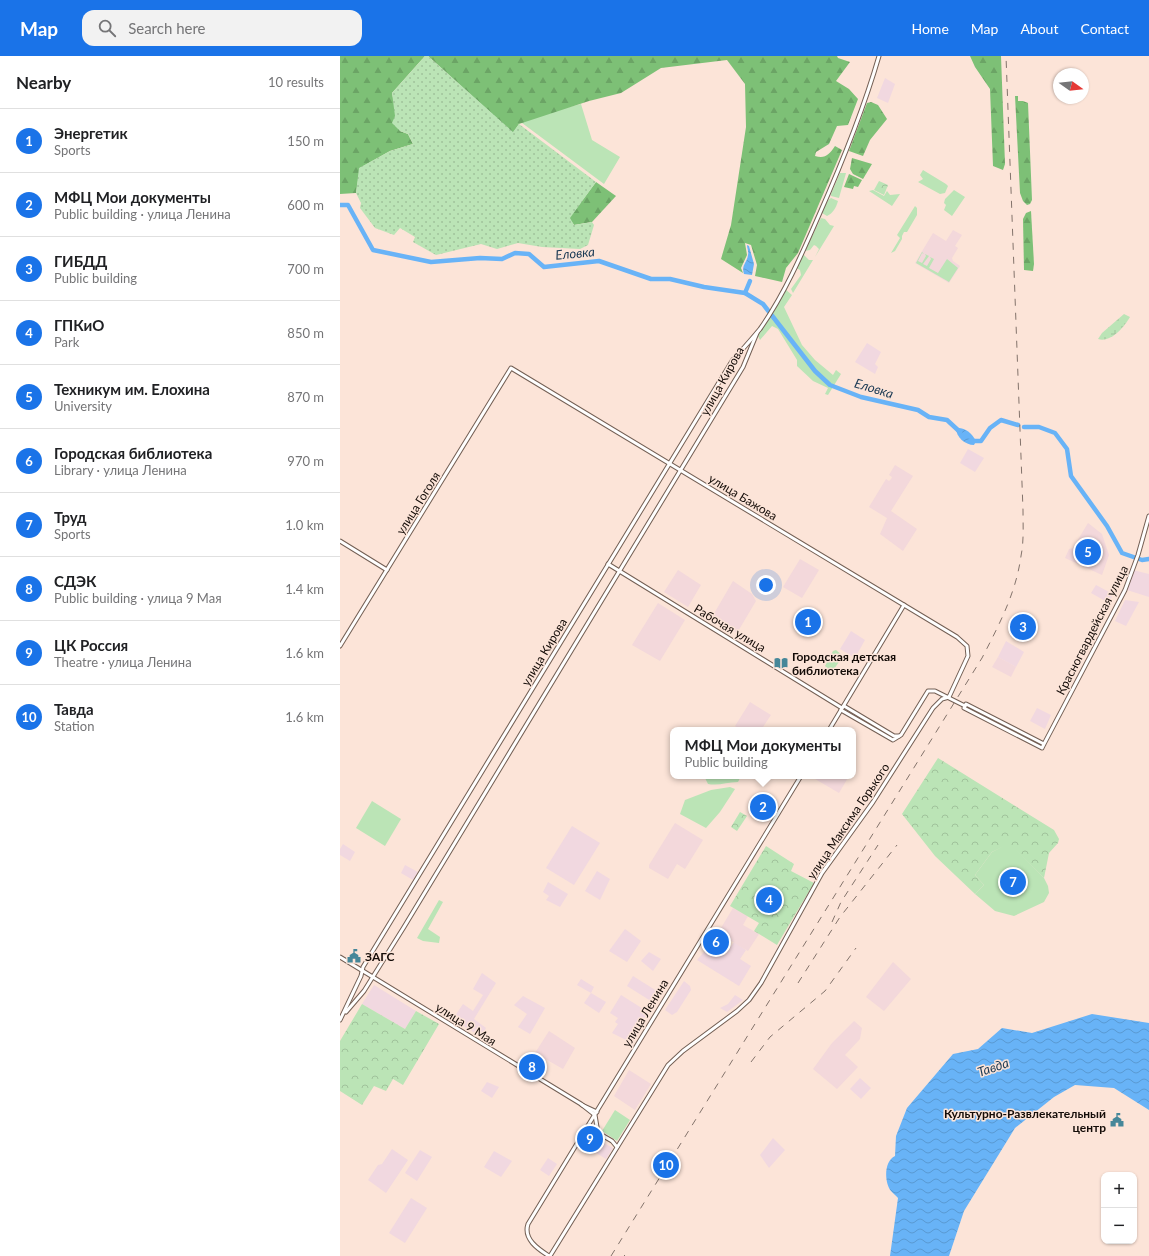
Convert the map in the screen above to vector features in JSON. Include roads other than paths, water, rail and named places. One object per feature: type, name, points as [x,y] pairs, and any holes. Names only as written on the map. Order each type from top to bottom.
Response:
[{"type":"main road","name":"улица Кирова","points":[[344,1014],[361,976],[362,970],[608,564],[732,361],[766,320],[808,241],[847,153],[865,103],[879,56]]},
{"type":"main road","name":"улица Кирова","points":[[340,1020],[373,977],[743,368],[759,330]]},
{"type":"main road","name":"улица Бажова","points":[[510,368],[966,643],[969,653],[949,698]]},
{"type":"main road","name":"улица Гоголя","points":[[340,646],[510,368]]},
{"type":"main road","name":"Красногвардейская улица","points":[[965,706],[1042,748],[1124,591],[1138,556],[1149,516]]},
{"type":"main road","points":[[340,541],[387,570]]},
{"type":"main road","name":"Рабочая улица","points":[[608,564],[842,708],[891,740],[901,735]]},
{"type":"main road","points":[[831,727],[904,605]]},
{"type":"main road","points":[[901,735],[926,693],[935,690],[1044,744]]},
{"type":"main road","name":"улица Максима Горького","points":[[550,1256],[616,1147],[672,1059],[749,1000],[781,948],[831,859],[861,821],[933,708],[942,699],[949,698]]},
{"type":"main road","name":"Рабочая улица","points":[[842,708],[894,736],[901,735]]},
{"type":"main road","name":"улица Ленина","points":[[550,1256],[530,1240],[526,1229],[528,1224],[799,779]]},
{"type":"main road","name":"улица 9 Мая","points":[[340,957],[596,1114]]},
{"type":"main road","points":[[354,989],[356,994],[362,993]]},
{"type":"main road","points":[[596,1114],[598,1133]]},
{"type":"main road","points":[[588,1127],[612,1141],[616,1147]]},
{"type":"water","points":[[747,245],[749,246],[754,264],[752,275],[744,274],[743,271],[748,254]]},
{"type":"water","points":[[956,428],[962,428],[970,433],[976,441],[974,445],[967,444],[962,440],[956,431]]},
{"type":"water","points":[[1092,1014],[1149,1023],[1149,1110],[1114,1088],[1075,1085],[1054,1097],[1015,1128],[964,1211],[949,1256],[890,1256],[898,1198],[889,1187],[886,1172],[889,1162],[895,1156],[896,1136],[907,1108],[953,1054],[978,1049],[1002,1028],[1032,1033]]},
{"type":"waterway","name":"Еловка","points":[[340,205],[348,205],[373,250],[431,262],[480,258],[502,259],[515,253],[529,254],[544,267],[599,261],[651,279],[670,279],[704,287],[745,293],[763,304],[815,371],[830,385],[861,397],[918,410],[929,417],[947,420],[960,432]]},
{"type":"waterway","name":"Еловка","points":[[745,293],[750,281]]},
{"type":"waterway","name":"Еловка","points":[[970,441],[981,441],[990,428],[1001,420],[1018,425]]},
{"type":"waterway","name":"Еловка","points":[[1024,427],[1039,427],[1055,433],[1067,449],[1071,476],[1107,526],[1122,553],[1142,560],[1149,559]]},
{"type":"railway","points":[[611,1256],[982,658],[1011,596],[1019,570],[1022,550],[1023,510],[1006,56]]},
{"type":"railway","points":[[832,922],[841,902],[878,845]]},
{"type":"railway","points":[[798,983],[840,917],[897,845]]},
{"type":"railway","points":[[751,1062],[770,1037],[825,991],[856,948]]},
{"type":"place","name":"Техникум им. Елохина","points":[[1088,552]]},
{"type":"place","name":"Энергетик","points":[[808,622]]},
{"type":"place","name":"ГИБДД","points":[[1023,627]]},
{"type":"place","name":"Городская детская библиотека","points":[[781,663]]},
{"type":"place","name":"МФЦ Мои документы","points":[[763,807]]},
{"type":"place","name":"Труд","points":[[1013,882]]},
{"type":"place","name":"ГПКиО","points":[[769,900]]},
{"type":"place","name":"Городская библиотека","points":[[716,942]]},
{"type":"place","name":"ЗАГС","points":[[354,956]]},
{"type":"place","name":"СДЭК","points":[[532,1067]]},
{"type":"place","name":"Культурно-Развлекательный центр","points":[[1117,1120]]},
{"type":"place","name":"ЦК Россия","points":[[590,1139]]},
{"type":"place","name":"Тавда","points":[[666,1165]]}]
